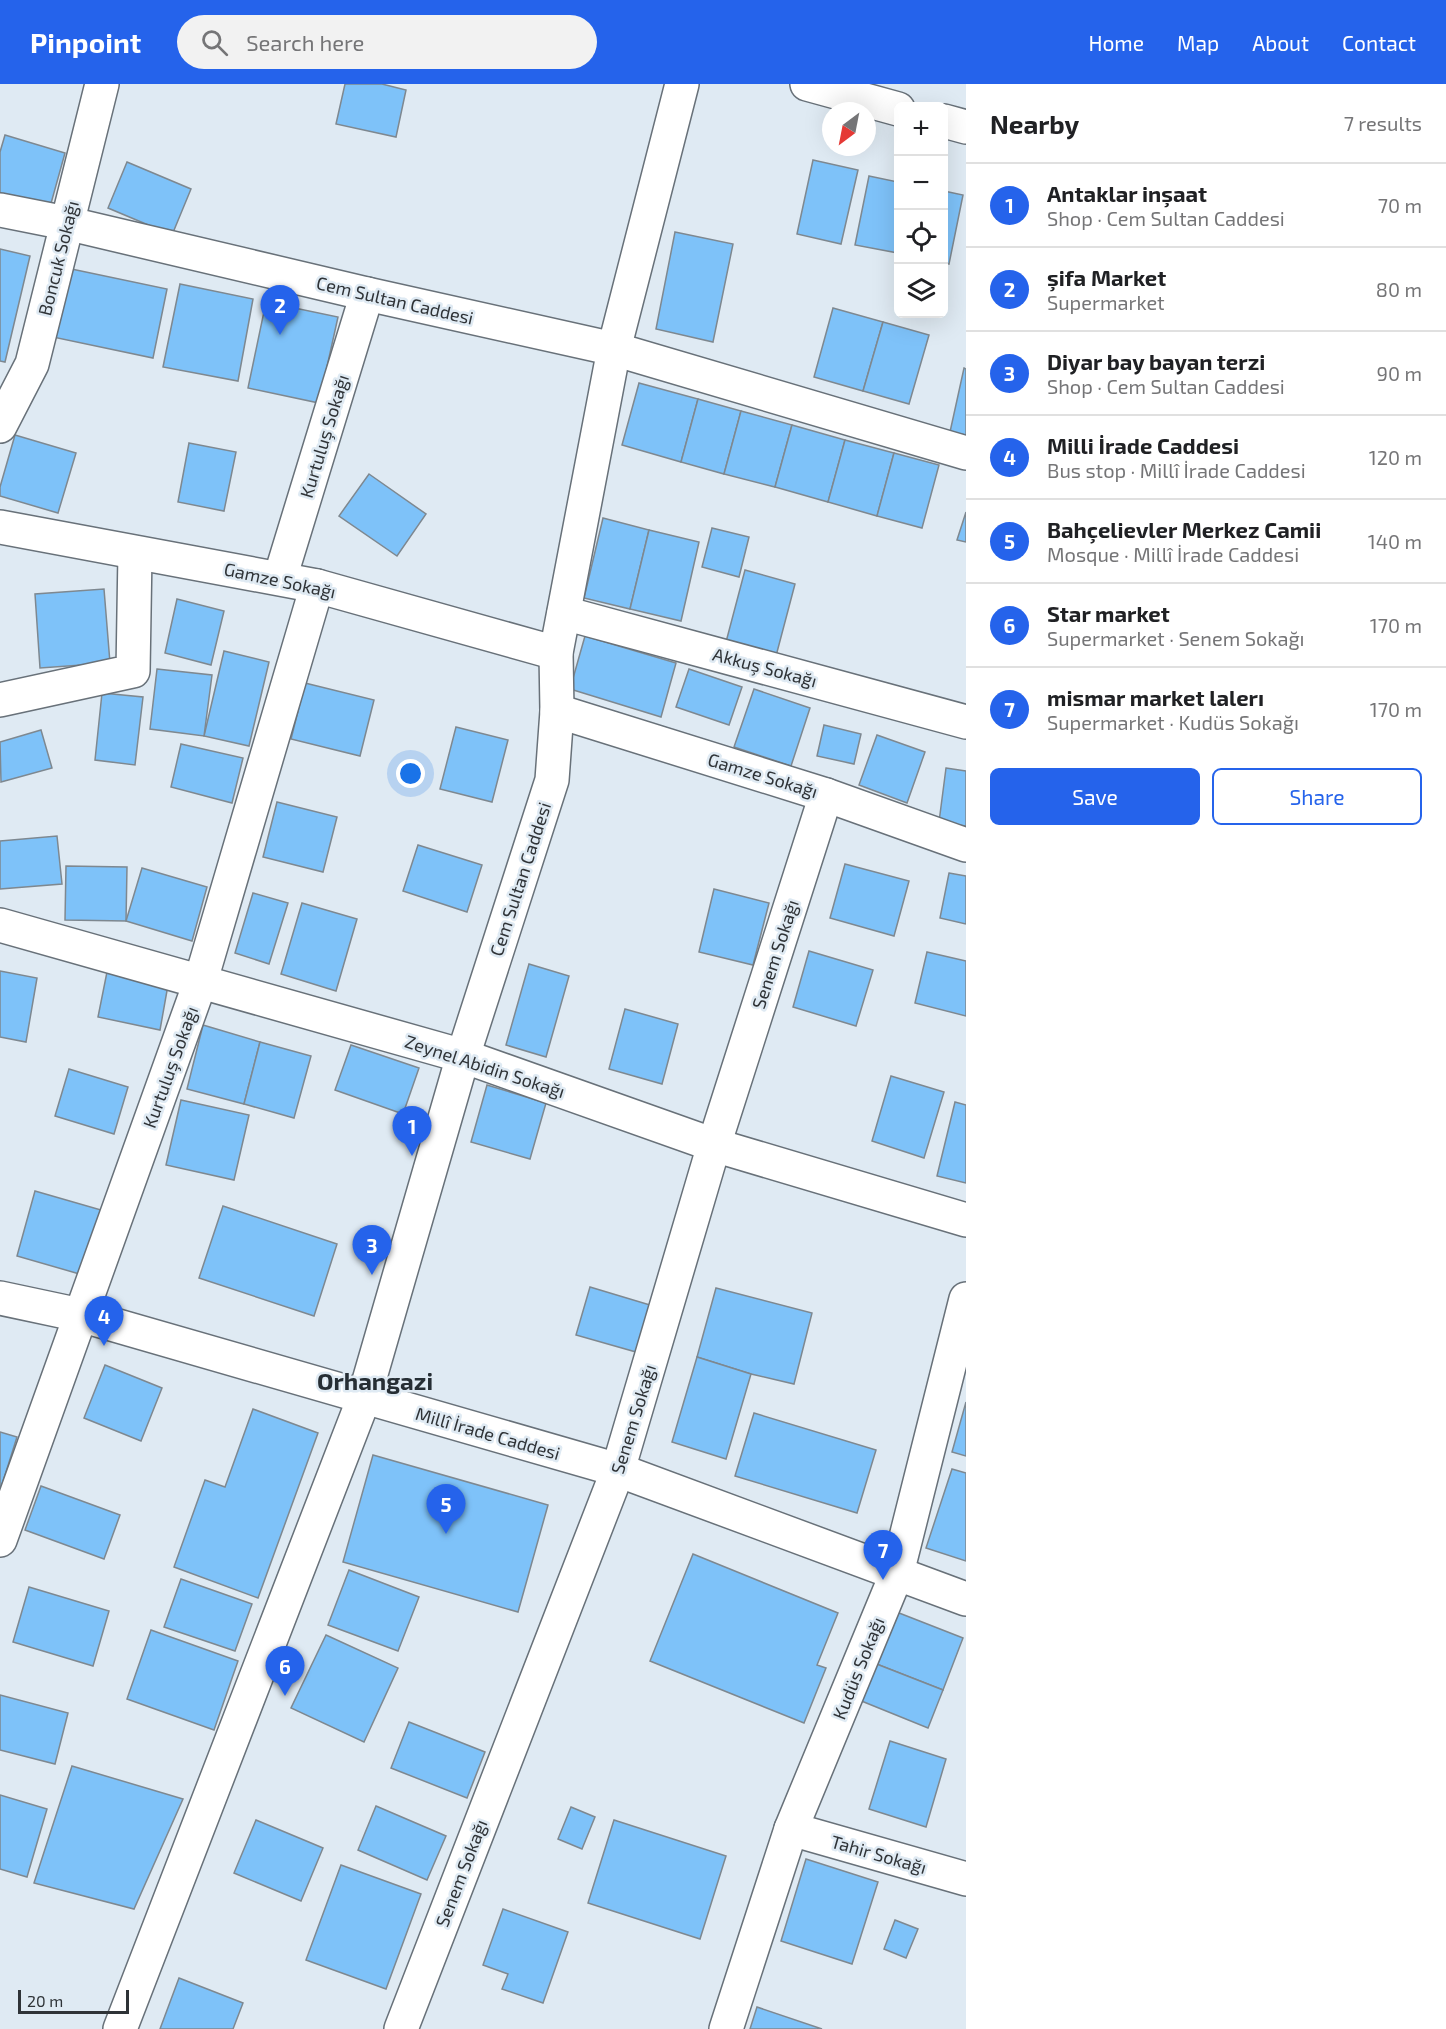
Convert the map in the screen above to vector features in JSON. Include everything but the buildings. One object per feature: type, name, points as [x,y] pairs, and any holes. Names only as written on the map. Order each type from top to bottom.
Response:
[{"type":"street","name":"Boncuk Sokağı","points":[[0,424],[32,364],[102,84]]},
{"type":"street","name":"Cem Sultan Caddesi","points":[[120,2029],[364,1398],[463,1056],[552,780],[557,711],[556,653],[614,349],[682,84]]},
{"type":"street","points":[[807,84],[894,108]]},
{"type":"street","points":[[948,122],[966,127]]},
{"type":"street","name":"Cem Sultan Caddesi","points":[[0,210],[66,223],[614,349],[966,453]]},
{"type":"street","name":"Kurtuluş Sokağı","points":[[280,578],[367,294]]},
{"type":"street","name":"Gamze Sokağı","points":[[0,527],[317,586],[556,653]]},
{"type":"street","points":[[0,700],[133,671],[135,553]]},
{"type":"street","name":"Kurtuluş Sokağı","points":[[0,1540],[201,980],[317,586]]},
{"type":"street","name":"Akkuş Sokağı","points":[[564,613],[966,722]]},
{"type":"street","name":"Gamze Sokağı","points":[[557,711],[826,795],[966,844]]},
{"type":"street","name":"Senem Sokağı","points":[[401,2029],[618,1470],[714,1145],[826,795]]},
{"type":"street","name":"Zeynel Abidin Sokağı","points":[[0,925],[463,1056],[714,1145],[966,1220]]},
{"type":"street","name":"Millî İrade Caddesi","points":[[0,1298],[80,1315],[618,1470],[966,1599]]},
{"type":"street","name":"Kudüs Sokağı","points":[[726,2029],[791,1829],[897,1574],[966,1299]]},
{"type":"street","name":"Tahir Sokağı","points":[[791,1829],[966,1879]]},
{"type":"place","name":"şifa Market","points":[[280,335]]},
{"type":"place","name":"Antaklar inşaat","points":[[412,1156]]},
{"type":"place","name":"Diyar bay bayan terzi","points":[[372,1275]]},
{"type":"place","name":"Milli İrade Caddesi","points":[[104,1346]]},
{"type":"place","name":"Bahçelievler Merkez Camii","points":[[446,1534]]},
{"type":"place","name":"mismar market lalerı","points":[[883,1580]]},
{"type":"place","name":"Star market","points":[[285,1696]]},
{"type":"district","name":"Orhangazi","points":[[375,1380]]}]
